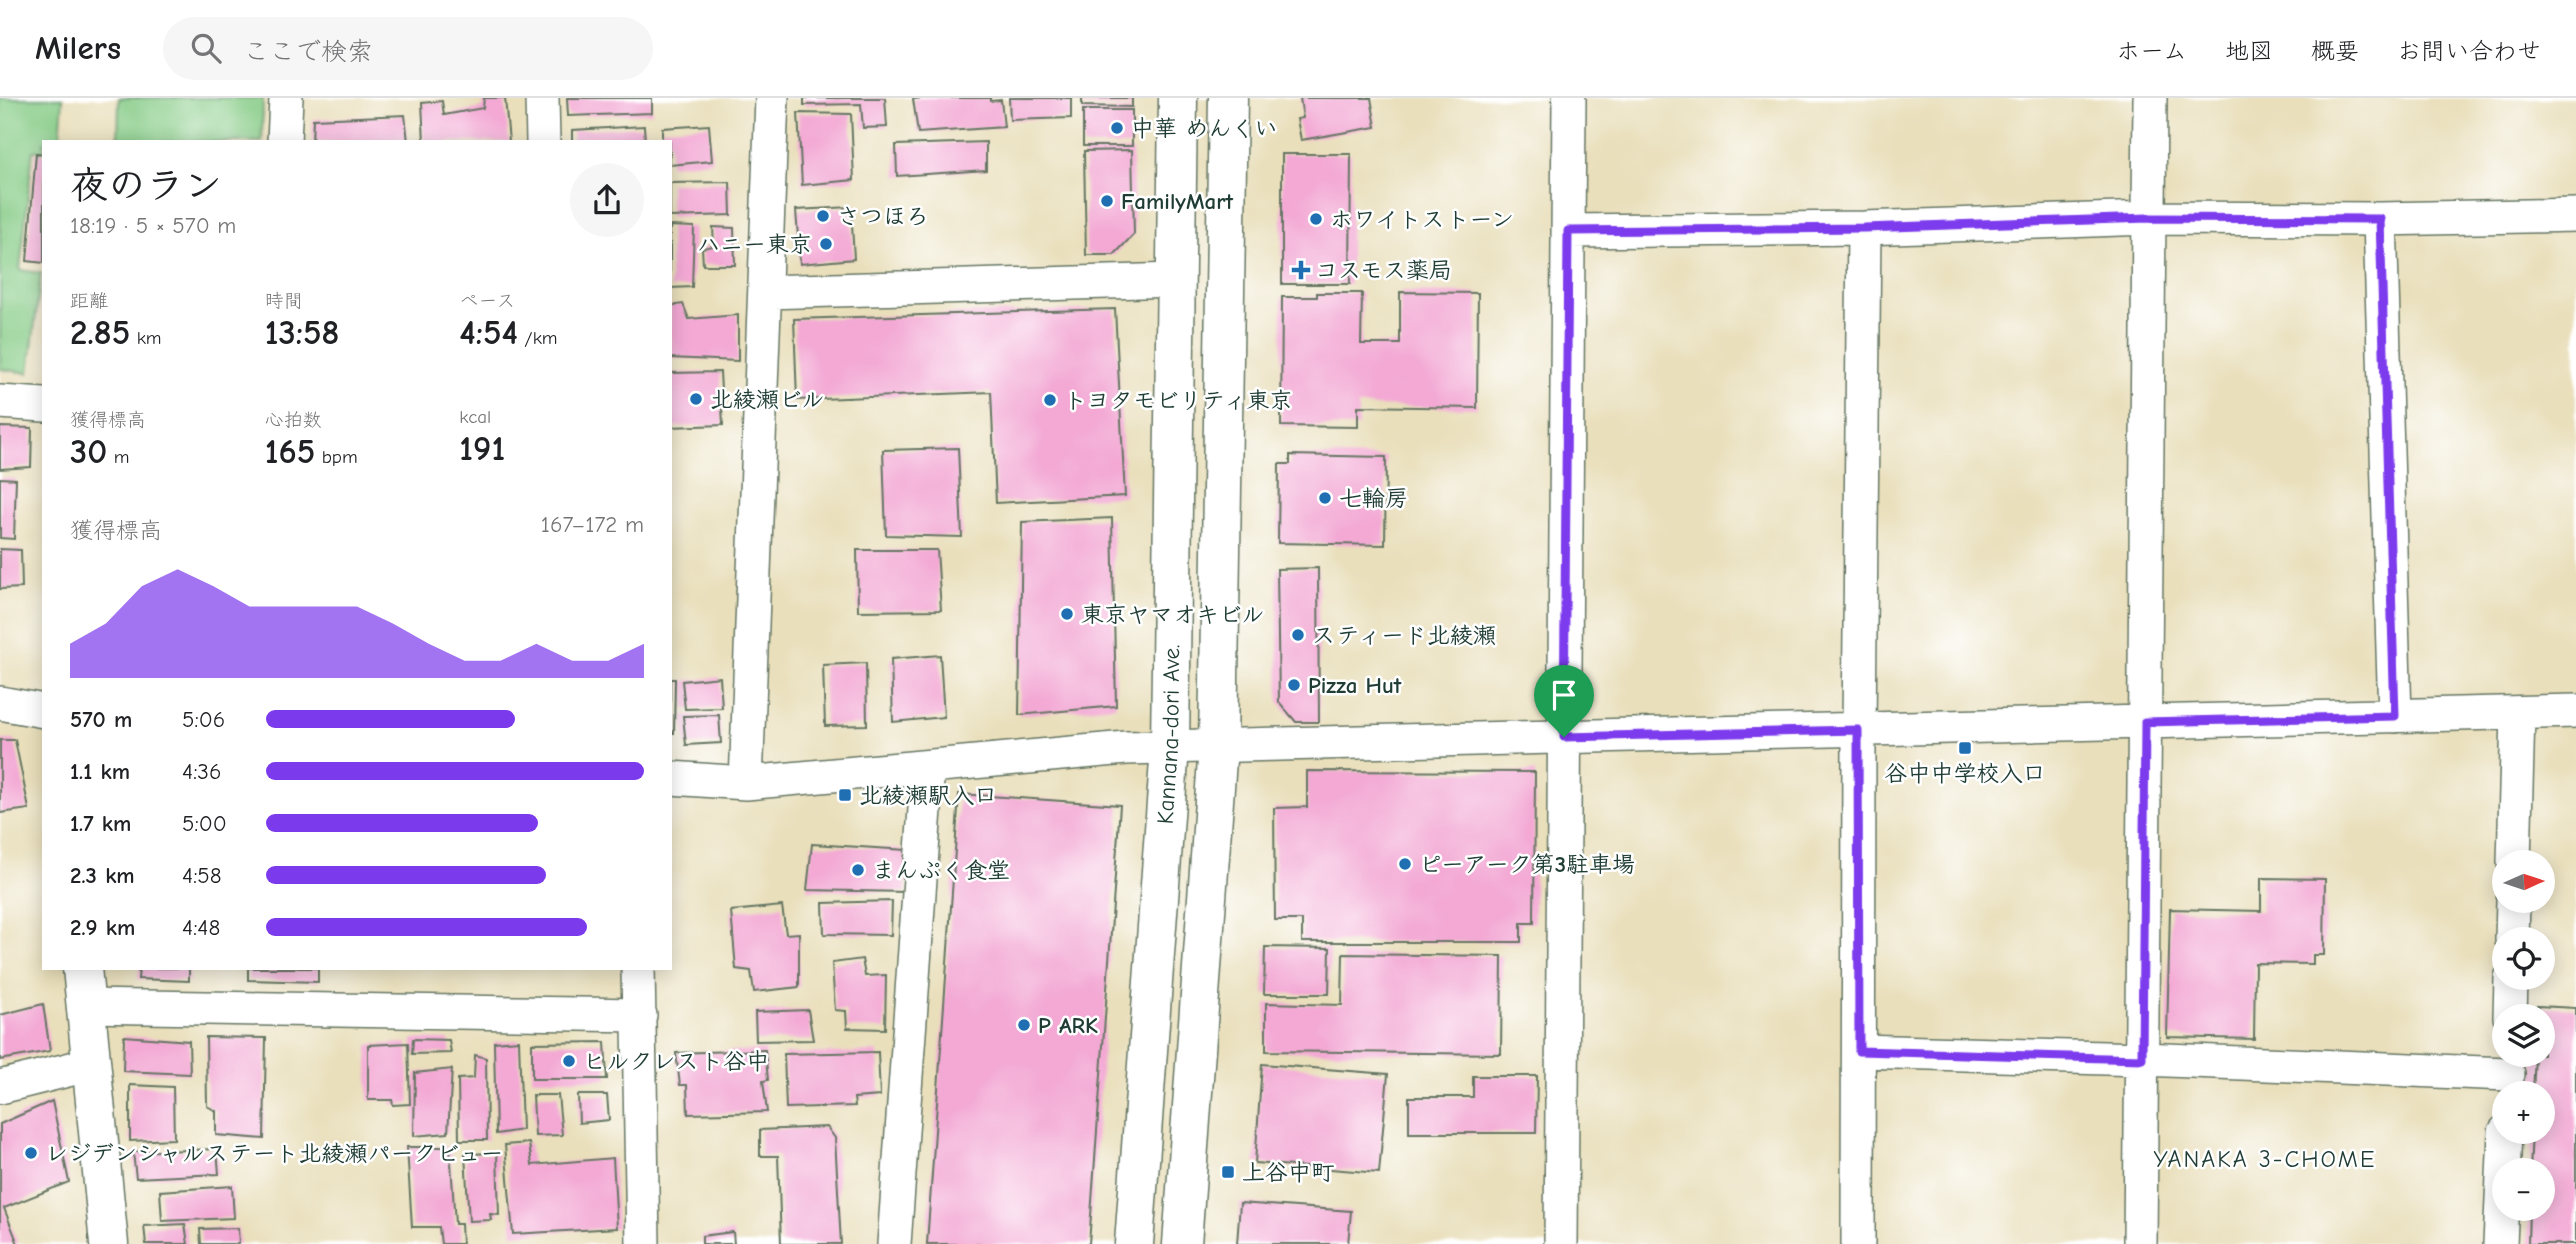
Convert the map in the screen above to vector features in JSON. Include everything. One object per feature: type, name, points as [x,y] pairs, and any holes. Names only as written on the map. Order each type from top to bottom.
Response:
[{"type":"main road","name":"Kannana-dori Ave.","points":[[1134,1244],[1170,747],[1178,98]]},
{"type":"main road","name":"Kannana-dori Ave.","points":[[1182,1244],[1218,746],[1228,98]]},
{"type":"main road","points":[[82,970],[109,1244]]},
{"type":"street","points":[[284,140],[286,98]]},
{"type":"street","points":[[542,98],[543,140]]},
{"type":"street","points":[[746,783],[772,98]]},
{"type":"street","points":[[1561,1244],[1569,98]]},
{"type":"street","points":[[2140,1244],[2150,98]]},
{"type":"street","points":[[1568,231],[1864,228],[2148,218],[2380,219],[2576,215]]},
{"type":"street","points":[[2380,219],[2395,716]]},
{"type":"street","points":[[1858,1244],[1858,730],[1864,228]]},
{"type":"street","points":[[765,292],[1176,280]]},
{"type":"street","points":[[0,402],[42,405]]},
{"type":"street","points":[[0,703],[42,711]]},
{"type":"street","points":[[672,778],[746,783],[1082,750],[2576,711]]},
{"type":"street","points":[[2514,850],[2518,713]]},
{"type":"street","points":[[894,1244],[928,767]]},
{"type":"street","points":[[638,970],[643,1244]]},
{"type":"street","points":[[86,1006],[640,1015]]},
{"type":"street","points":[[1859,1051],[2508,1074]]},
{"type":"street","points":[[0,1087],[90,1065]]},
{"type":"street","points":[[2500,1244],[2504,1144]]},
{"type":"green space","points":[[0,98],[63,98],[60,140],[42,140],[42,151],[33,151],[20,270],[41,273],[29,373],[0,369]]},
{"type":"green space","points":[[119,98],[263,98],[262,140],[118,140]]},
{"type":"building","points":[[484,98],[505,98],[509,140],[424,140],[422,103],[442,101],[444,115],[483,108]]},
{"type":"building","points":[[567,98],[652,98],[652,113],[568,116]]},
{"type":"building","points":[[804,98],[885,98],[887,127],[863,128],[861,104],[804,105]]},
{"type":"building","points":[[1009,98],[1071,98],[1071,118],[1010,120]]},
{"type":"building","points":[[1082,98],[1132,98],[1132,107],[1082,106]]},
{"type":"building","points":[[1300,98],[1371,98],[1376,127],[1301,140],[1297,119],[1303,118]]},
{"type":"building","points":[[913,99],[1001,100],[1004,127],[918,133]]},
{"type":"building","points":[[1083,110],[1132,110],[1132,146],[1083,146]]},
{"type":"building","points":[[798,113],[851,114],[854,180],[802,185]]},
{"type":"building","points":[[405,115],[408,140],[312,140],[313,119]]},
{"type":"building","points":[[709,125],[712,161],[672,165],[672,140],[662,140],[662,128]]},
{"type":"building","points":[[644,126],[645,140],[572,140],[572,130]]},
{"type":"building","points":[[986,142],[986,170],[897,176],[896,145]]},
{"type":"building","points":[[1132,150],[1134,234],[1114,255],[1086,255],[1084,151]]},
{"type":"building","points":[[36,153],[42,154],[42,263],[27,261]]},
{"type":"building","name":"ホワイトストーン","points":[[1282,154],[1351,154],[1350,284],[1282,284]]},
{"type":"building","points":[[730,182],[731,215],[672,217],[672,183]]},
{"type":"building","points":[[851,207],[854,259],[800,264],[796,210]]},
{"type":"building","points":[[672,226],[694,227],[692,287],[672,288]]},
{"type":"building","points":[[713,227],[734,228],[735,265],[703,265],[702,248],[714,246]]},
{"type":"building","points":[[1400,292],[1478,293],[1477,408],[1358,406],[1358,427],[1281,426],[1282,297],[1317,297],[1317,293],[1362,293],[1361,344],[1400,344]]},
{"type":"building","points":[[683,304],[689,319],[738,315],[738,361],[672,358],[672,306]]},
{"type":"building","points":[[1115,309],[1125,496],[996,503],[991,392],[797,400],[794,319]]},
{"type":"building","name":"北綾瀬ビル","points":[[720,372],[723,425],[672,427],[672,373]]},
{"type":"building","points":[[0,427],[32,428],[31,467],[0,469]]},
{"type":"building","points":[[958,448],[962,537],[886,535],[883,450]]},
{"type":"building","points":[[1290,455],[1386,457],[1385,545],[1278,543],[1279,464],[1290,464]]},
{"type":"building","points":[[0,478],[16,479],[14,539],[0,538]]},
{"type":"building","name":"東京ヤマオキビル","points":[[1112,518],[1116,706],[1019,715],[1022,522]]},
{"type":"building","points":[[0,549],[21,550],[22,588],[0,589]]},
{"type":"building","points":[[857,550],[937,550],[941,610],[858,611]]},
{"type":"building","name":"スティード北綾瀬","points":[[1318,568],[1319,722],[1296,722],[1279,702],[1277,569]]},
{"type":"building","points":[[940,655],[944,717],[893,722],[891,659]]},
{"type":"building","points":[[866,663],[867,725],[825,726],[823,665]]},
{"type":"building","points":[[720,677],[722,708],[685,709],[682,681]]},
{"type":"building","points":[[672,679],[675,679],[672,733]]},
{"type":"building","points":[[719,715],[721,743],[686,745],[683,716]]},
{"type":"building","points":[[0,740],[15,740],[29,809],[0,813]]},
{"type":"building","name":"ピーアーク第3駐車場","points":[[1307,771],[1535,772],[1534,923],[1521,923],[1521,942],[1302,942],[1302,920],[1275,920],[1274,808],[1307,807]]},
{"type":"building","name":"P ARK","points":[[959,794],[1120,805],[1089,1244],[927,1244]]},
{"type":"building","name":"まんぷく食堂","points":[[812,844],[907,850],[906,892],[807,890]]},
{"type":"building","points":[[2261,878],[2325,879],[2324,955],[2313,955],[2313,964],[2255,963],[2254,1039],[2167,1037],[2170,909],[2261,911]]},
{"type":"building","points":[[892,901],[891,935],[824,934],[823,903]]},
{"type":"building","points":[[782,906],[786,934],[799,933],[799,987],[754,992],[751,971],[736,969],[731,911]]},
{"type":"building","points":[[1265,947],[1330,948],[1329,994],[1264,994]]},
{"type":"building","points":[[1343,954],[1502,956],[1501,1054],[1266,1051],[1266,1003],[1342,1005]]},
{"type":"building","points":[[862,959],[865,976],[886,975],[885,1029],[847,1028],[846,1011],[835,1010],[832,963]]},
{"type":"building","points":[[139,970],[189,970],[189,981],[138,979]]},
{"type":"building","points":[[248,970],[318,970],[318,982],[248,980]]},
{"type":"building","points":[[43,1004],[50,1051],[0,1060],[0,1015]]},
{"type":"building","points":[[2555,1007],[2576,1008],[2576,1244],[2528,1244],[2529,1221],[2555,1221],[2555,1158],[2531,1158],[2531,1144],[2555,1144],[2555,1081],[2534,1081],[2534,1067],[2555,1067]]},
{"type":"building","points":[[808,1010],[813,1040],[756,1041],[755,1012]]},
{"type":"building","points":[[124,1036],[189,1041],[190,1074],[123,1071]]},
{"type":"building","points":[[206,1037],[266,1038],[264,1139],[216,1135],[216,1111],[207,1106]]},
{"type":"building","points":[[413,1039],[449,1040],[451,1053],[412,1054]]},
{"type":"building","points":[[519,1040],[522,1130],[496,1134],[494,1042]]},
{"type":"building","name":"ヒルクレスト谷中","points":[[605,1042],[607,1079],[532,1079],[532,1043]]},
{"type":"building","points":[[408,1043],[410,1104],[393,1105],[392,1100],[368,1100],[368,1045]]},
{"type":"building","points":[[765,1050],[768,1080],[763,1081],[767,1112],[688,1114],[687,1085],[680,1085],[676,1053]]},
{"type":"building","points":[[878,1052],[880,1096],[854,1098],[855,1106],[786,1108],[784,1054]]},
{"type":"building","points":[[475,1055],[486,1058],[487,1140],[459,1140],[458,1079],[474,1078]]},
{"type":"building","points":[[1262,1064],[1388,1074],[1379,1173],[1255,1163]]},
{"type":"building","points":[[452,1069],[448,1133],[414,1136],[415,1073]]},
{"type":"building","points":[[1473,1076],[1537,1076],[1536,1133],[1409,1133],[1409,1097],[1473,1097]]},
{"type":"building","points":[[130,1085],[173,1087],[174,1139],[130,1141]]},
{"type":"building","points":[[533,1095],[558,1095],[562,1135],[535,1136]]},
{"type":"building","points":[[578,1095],[607,1095],[609,1120],[579,1123]]},
{"type":"building","name":"レジデンシャルステート北綾瀬パークビュー","points":[[52,1101],[69,1182],[4,1208],[18,1244],[0,1244],[0,1124]]},
{"type":"building","points":[[827,1127],[835,1138],[841,1244],[781,1244],[778,1156],[760,1156],[760,1130]]},
{"type":"building","points":[[529,1143],[532,1165],[613,1158],[617,1228],[513,1234],[505,1145]]},
{"type":"building","points":[[407,1147],[450,1147],[455,1224],[461,1224],[462,1244],[441,1244],[439,1227],[412,1227]]},
{"type":"building","points":[[217,1149],[219,1174],[136,1178],[133,1152]]},
{"type":"building","points":[[497,1153],[499,1215],[490,1214],[491,1220],[469,1221],[465,1154]]},
{"type":"building","points":[[232,1186],[234,1218],[162,1221],[160,1191]]},
{"type":"building","points":[[1240,1203],[1351,1211],[1348,1244],[1237,1244]]},
{"type":"building","points":[[185,1224],[188,1244],[146,1244],[144,1226]]},
{"type":"building","points":[[238,1228],[239,1244],[201,1244],[200,1229]]},
{"type":"building","points":[[733,1232],[734,1244],[702,1244],[702,1236]]},
{"type":"place","name":"中華 めんくい","points":[[1117,128]]},
{"type":"place","name":"FamilyMart","points":[[1107,201]]},
{"type":"place","name":"さつほろ","points":[[823,216]]},
{"type":"place","name":"ホワイトストーン","points":[[1316,219]]},
{"type":"place","name":"ハニー東京","points":[[826,244]]},
{"type":"place","name":"コスモス薬局","points":[[1301,270]]},
{"type":"place","name":"北綾瀬ビル","points":[[696,399]]},
{"type":"place","name":"トヨタモビリティ東京","points":[[1050,400]]},
{"type":"place","name":"七輪房","points":[[1325,498]]},
{"type":"place","name":"東京ヤマオキビル","points":[[1067,614]]},
{"type":"place","name":"スティード北綾瀬","points":[[1298,635]]},
{"type":"place","name":"Pizza Hut","points":[[1294,685]]},
{"type":"place","name":"谷中中学校入口","points":[[1965,748]]},
{"type":"place","name":"北綾瀬駅入口","points":[[845,795]]},
{"type":"place","name":"ピーアーク第3駐車場","points":[[1405,864]]},
{"type":"place","name":"まんぷく食堂","points":[[858,870]]},
{"type":"place","name":"P ARK","points":[[1024,1025]]},
{"type":"place","name":"ヒルクレスト谷中","points":[[569,1061]]},
{"type":"place","name":"レジデンシャルステート北綾瀬パークビュー","points":[[31,1153]]},
{"type":"place","name":"上谷中町","points":[[1228,1172]]},
{"type":"district","name":"YANAKA 3-CHOME","points":[[2265,1159]]},
{"type":"route","points":[[2148,218],[2380,219],[2395,716],[2145,722],[2142,1059],[1859,1051],[1858,730],[1564,737],[1568,231],[1864,228],[2148,218]]}]
